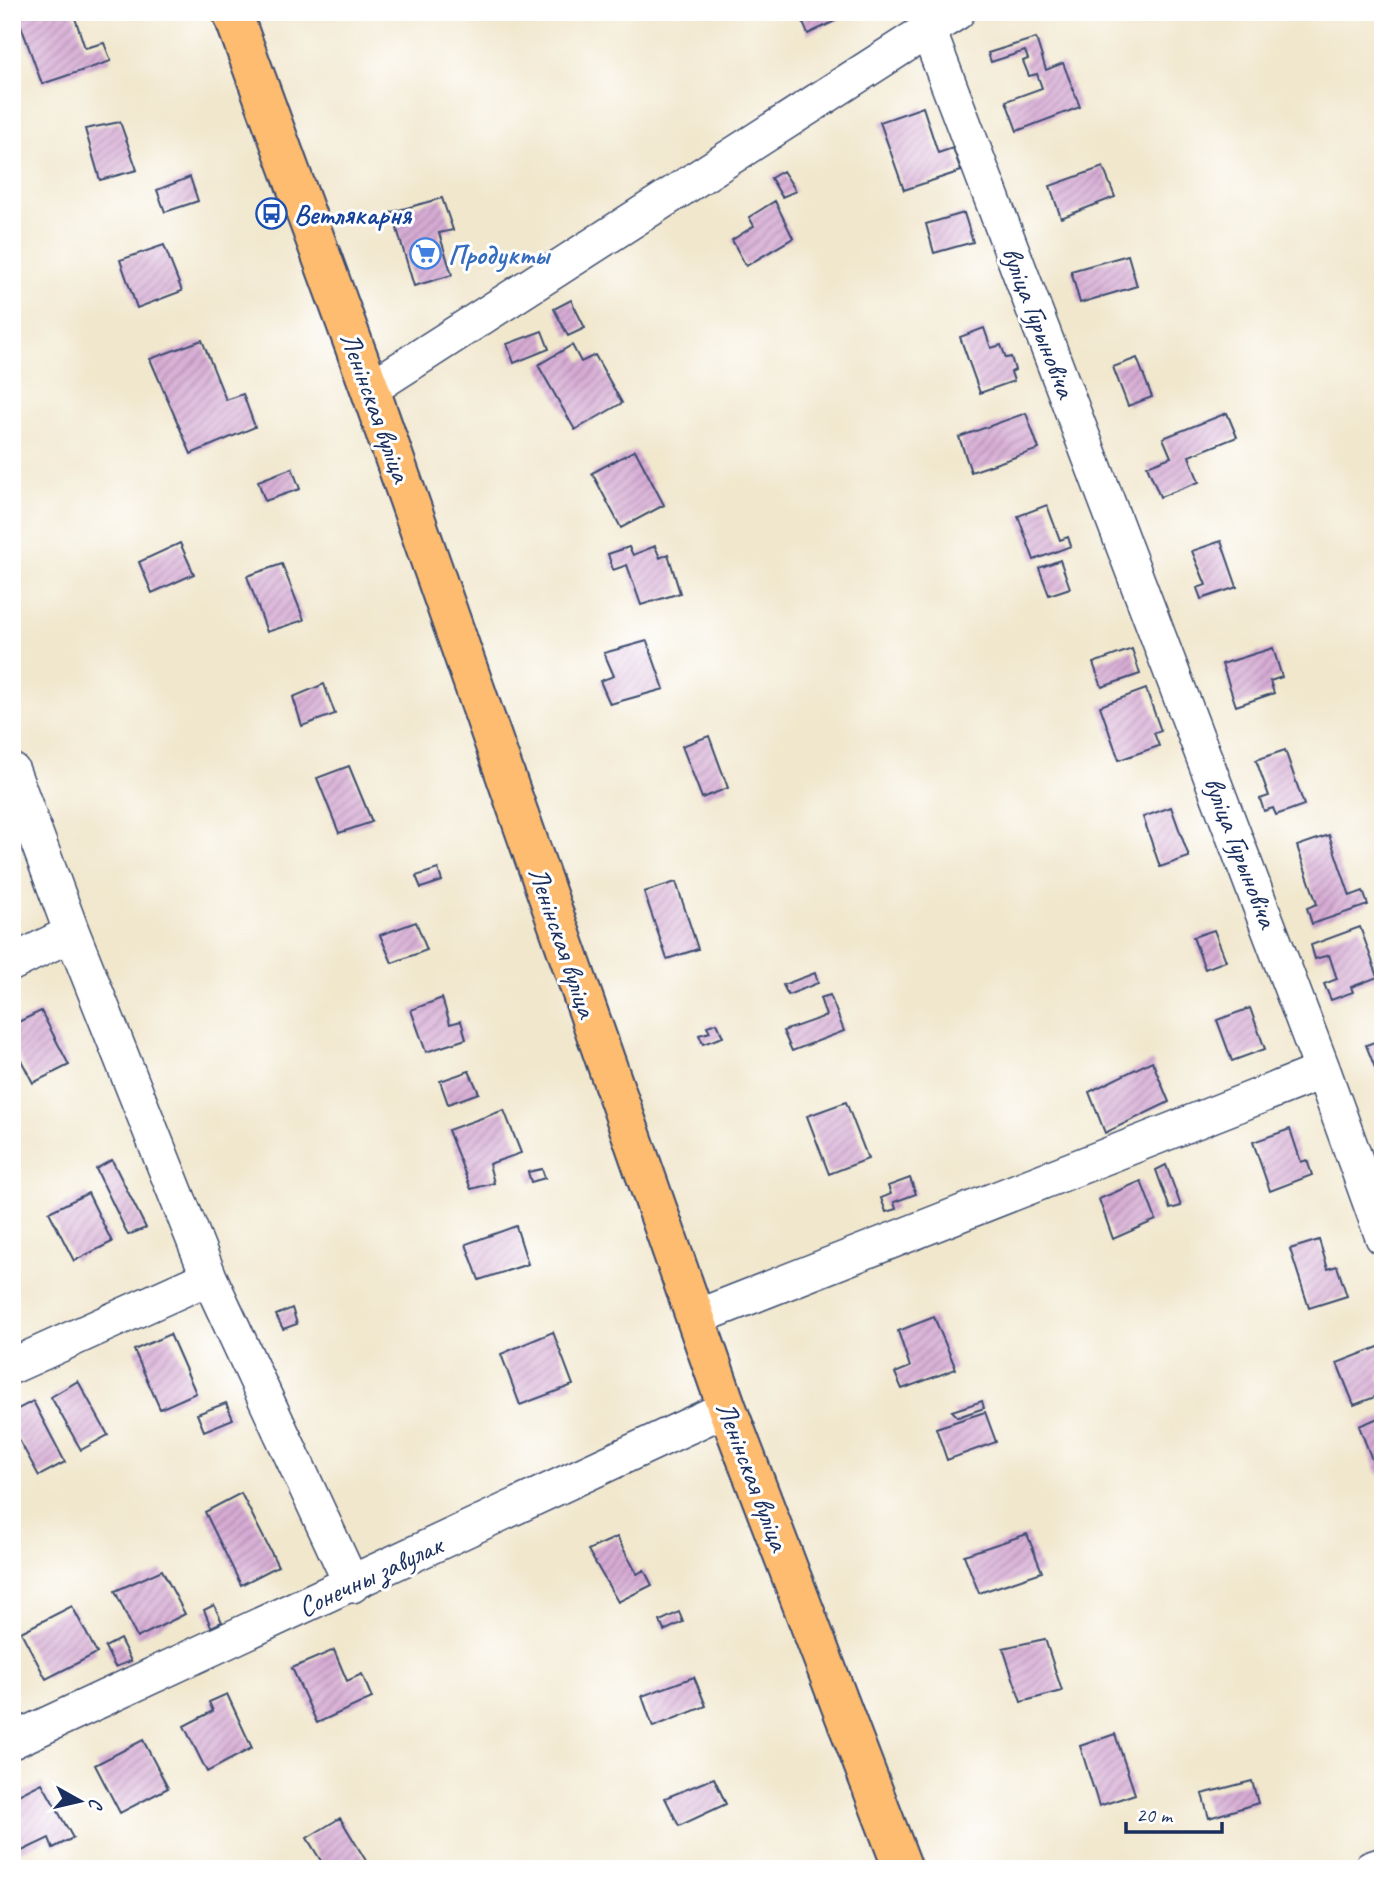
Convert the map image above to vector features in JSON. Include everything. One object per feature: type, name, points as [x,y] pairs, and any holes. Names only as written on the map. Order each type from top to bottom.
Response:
[{"type":"main road","name":"Ленінская вуліца","points":[[232,12],[370,389],[727,1408],[903,1869]]},
{"type":"street","name":"вуліца Гурыновіча","points":[[370,389],[943,21],[1383,1237]]},
{"type":"street","points":[[12,771],[72,933],[209,1277],[352,1585]]},
{"type":"street","points":[[12,963],[72,933]]},
{"type":"street","points":[[695,1318],[1324,1070]]},
{"type":"street","points":[[12,1366],[209,1277]]},
{"type":"street","name":"Сонечны завулак","points":[[12,1741],[352,1585],[727,1408]]},
{"type":"street","points":[[1371,1869],[1383,1865]]},
{"type":"building","points":[[16,12],[73,12],[85,48],[104,43],[111,61],[42,84]]},
{"type":"building","points":[[798,12],[854,12],[808,34]]},
{"type":"building","points":[[1036,38],[1046,70],[1063,63],[1080,107],[1017,131],[1006,101],[1042,88],[1037,74],[1029,76],[1023,61],[1028,59],[1025,51],[991,62],[988,53]]},
{"type":"building","points":[[923,107],[938,153],[953,148],[961,171],[904,190],[880,122]]},
{"type":"building","points":[[120,122],[137,170],[100,180],[85,129]]},
{"type":"building","points":[[1103,167],[1115,197],[1061,218],[1050,186]]},
{"type":"building","points":[[783,171],[796,191],[782,197],[771,178]]},
{"type":"building","points":[[190,177],[198,201],[165,212],[157,190]]},
{"type":"building","name":"Продукты","points":[[442,198],[453,230],[439,233],[452,275],[414,286],[392,212]]},
{"type":"building","points":[[775,201],[793,238],[746,266],[732,240],[754,226],[749,217]]},
{"type":"building","points":[[964,213],[973,242],[934,253],[926,224]]},
{"type":"building","points":[[164,245],[182,291],[137,308],[120,260]]},
{"type":"building","points":[[1128,255],[1137,286],[1080,303],[1071,271]]},
{"type":"building","points":[[571,300],[585,328],[568,336],[554,309]]},
{"type":"building","points":[[984,328],[991,348],[1001,345],[1006,358],[1011,357],[1015,370],[1011,372],[1014,381],[980,393],[960,337]]},
{"type":"building","points":[[542,331],[549,349],[514,363],[507,344]]},
{"type":"building","points":[[202,340],[226,400],[243,394],[255,427],[191,454],[150,359]]},
{"type":"building","points":[[572,345],[581,362],[595,355],[622,403],[575,430],[538,365]]},
{"type":"building","points":[[1137,358],[1152,397],[1128,406],[1113,367]]},
{"type":"building","points":[[1026,413],[1039,449],[971,472],[959,437]]},
{"type":"building","points":[[1227,413],[1237,437],[1189,456],[1199,482],[1160,497],[1147,466],[1171,457],[1163,438]]},
{"type":"building","points":[[635,450],[664,505],[621,528],[592,473]]},
{"type":"building","points":[[292,468],[300,489],[265,501],[258,481]]},
{"type":"building","points":[[1047,505],[1060,540],[1068,537],[1071,546],[1034,560],[1018,516]]},
{"type":"building","points":[[1221,541],[1237,587],[1201,599],[1197,588],[1206,585],[1192,551]]},
{"type":"building","points":[[180,543],[194,574],[152,593],[139,562]]},
{"type":"building","points":[[655,546],[660,558],[668,554],[680,593],[641,605],[627,565],[613,570],[608,554],[629,547],[633,555]]},
{"type":"building","points":[[1060,560],[1070,588],[1049,595],[1039,568]]},
{"type":"building","points":[[282,564],[304,620],[267,632],[247,576]]},
{"type":"building","points":[[647,641],[664,689],[610,704],[600,681],[614,676],[604,653]]},
{"type":"building","points":[[1273,648],[1282,677],[1270,681],[1274,693],[1236,706],[1222,664]]},
{"type":"building","points":[[1132,649],[1140,674],[1102,687],[1093,663]]},
{"type":"building","points":[[324,684],[335,714],[302,726],[293,697]]},
{"type":"building","points":[[1146,689],[1161,731],[1154,733],[1159,746],[1119,760],[1100,706]]},
{"type":"building","points":[[709,736],[728,788],[702,798],[682,746]]},
{"type":"building","points":[[1285,750],[1304,805],[1276,815],[1273,808],[1264,811],[1260,799],[1269,796],[1256,760]]},
{"type":"building","points":[[349,766],[372,822],[339,833],[317,778]]},
{"type":"building","points":[[1171,807],[1189,857],[1160,867],[1143,817]]},
{"type":"building","points":[[1329,835],[1350,896],[1363,891],[1368,905],[1312,924],[1307,908],[1317,904],[1297,846]]},
{"type":"building","points":[[438,869],[442,881],[421,888],[416,876]]},
{"type":"building","points":[[676,882],[698,949],[667,959],[644,892]]},
{"type":"building","points":[[416,922],[427,950],[392,963],[380,935]]},
{"type":"building","points":[[1360,927],[1378,977],[1351,987],[1353,992],[1331,1000],[1324,984],[1337,979],[1329,955],[1315,959],[1311,945]]},
{"type":"building","points":[[1214,930],[1226,961],[1205,969],[1193,937]]},
{"type":"building","points":[[815,973],[818,983],[788,995],[783,985]]},
{"type":"building","points":[[830,995],[844,1031],[792,1051],[783,1031],[826,1016],[820,998]]},
{"type":"building","points":[[442,998],[450,1024],[461,1021],[466,1039],[426,1052],[411,1010]]},
{"type":"building","points":[[1250,1008],[1265,1049],[1232,1061],[1217,1020]]},
{"type":"building","points":[[41,1011],[69,1065],[33,1083],[12,1043],[12,1025]]},
{"type":"building","points":[[717,1023],[723,1037],[703,1044],[699,1035],[710,1032],[707,1026]]},
{"type":"building","points":[[1383,1039],[1383,1088],[1366,1045]]},
{"type":"building","points":[[1152,1061],[1169,1102],[1105,1133],[1089,1092]]},
{"type":"building","points":[[469,1071],[479,1093],[448,1104],[440,1081]]},
{"type":"building","points":[[846,1102],[868,1159],[829,1174],[807,1116]]},
{"type":"building","points":[[504,1110],[521,1153],[489,1164],[494,1183],[471,1189],[448,1130]]},
{"type":"building","points":[[1290,1129],[1301,1162],[1307,1160],[1312,1175],[1270,1191],[1253,1142]]},
{"type":"building","points":[[112,1160],[146,1228],[128,1235],[96,1169]]},
{"type":"building","points":[[1166,1165],[1181,1206],[1170,1209],[1156,1170]]},
{"type":"building","points":[[542,1169],[545,1178],[531,1182],[528,1172]]},
{"type":"building","points":[[910,1178],[916,1194],[894,1202],[896,1209],[886,1212],[881,1198],[891,1194],[888,1186]]},
{"type":"building","points":[[1141,1181],[1156,1220],[1113,1239],[1099,1199]]},
{"type":"building","points":[[88,1193],[112,1242],[74,1261],[49,1212]]},
{"type":"building","points":[[516,1226],[528,1264],[479,1280],[466,1244]]},
{"type":"building","points":[[1319,1240],[1328,1269],[1337,1266],[1347,1296],[1309,1308],[1290,1249]]},
{"type":"building","points":[[292,1308],[297,1324],[283,1329],[276,1315]]},
{"type":"building","points":[[934,1317],[956,1369],[902,1389],[895,1373],[910,1367],[898,1331]]},
{"type":"building","points":[[553,1332],[573,1385],[520,1405],[501,1354]]},
{"type":"building","points":[[170,1334],[196,1393],[160,1409],[134,1350]]},
{"type":"building","points":[[1381,1346],[1383,1372],[1378,1374],[1383,1394],[1354,1405],[1337,1363]]},
{"type":"building","points":[[78,1381],[108,1435],[81,1450],[51,1397]]},
{"type":"building","points":[[33,1401],[65,1462],[39,1476],[12,1427],[12,1412]]},
{"type":"building","points":[[982,1401],[984,1408],[958,1417],[952,1411]]},
{"type":"building","points":[[226,1403],[233,1419],[204,1431],[197,1414]]},
{"type":"building","points":[[985,1412],[996,1442],[947,1460],[936,1428]]},
{"type":"building","points":[[1383,1416],[1383,1473],[1378,1475],[1359,1426]]},
{"type":"building","points":[[241,1493],[278,1566],[241,1585],[205,1512]]},
{"type":"building","points":[[1027,1534],[1042,1572],[979,1593],[964,1555]]},
{"type":"building","points":[[617,1537],[637,1574],[644,1570],[652,1585],[618,1602],[588,1550]]},
{"type":"building","points":[[162,1570],[185,1614],[137,1638],[115,1591]]},
{"type":"building","points":[[214,1605],[222,1622],[211,1627],[204,1610]]},
{"type":"building","points":[[72,1606],[97,1653],[46,1679],[21,1632]]},
{"type":"building","points":[[679,1612],[683,1622],[664,1631],[660,1621]]},
{"type":"building","points":[[120,1639],[131,1661],[115,1667],[105,1647]]},
{"type":"building","points":[[1045,1639],[1062,1691],[1021,1702],[1003,1648]]},
{"type":"building","points":[[334,1650],[347,1681],[362,1674],[372,1698],[317,1723],[292,1668]]},
{"type":"building","points":[[694,1677],[706,1706],[653,1727],[642,1696]]},
{"type":"building","points":[[227,1694],[252,1748],[207,1772],[184,1726],[213,1711],[209,1702]]},
{"type":"building","points":[[1115,1734],[1135,1794],[1099,1806],[1080,1746]]},
{"type":"building","points":[[143,1740],[168,1788],[120,1813],[95,1765]]},
{"type":"building","points":[[714,1778],[726,1804],[679,1826],[665,1798]]},
{"type":"building","points":[[1252,1781],[1258,1803],[1209,1818],[1202,1794]]},
{"type":"building","points":[[42,1783],[73,1838],[53,1848],[49,1838],[22,1851],[12,1833],[12,1798]]},
{"type":"building","points":[[340,1818],[371,1869],[326,1869],[307,1838]]},
{"type":"place","name":"Ветлякарня","points":[[271,214]]},
{"type":"place","name":"Продукты","points":[[425,254]]}]
